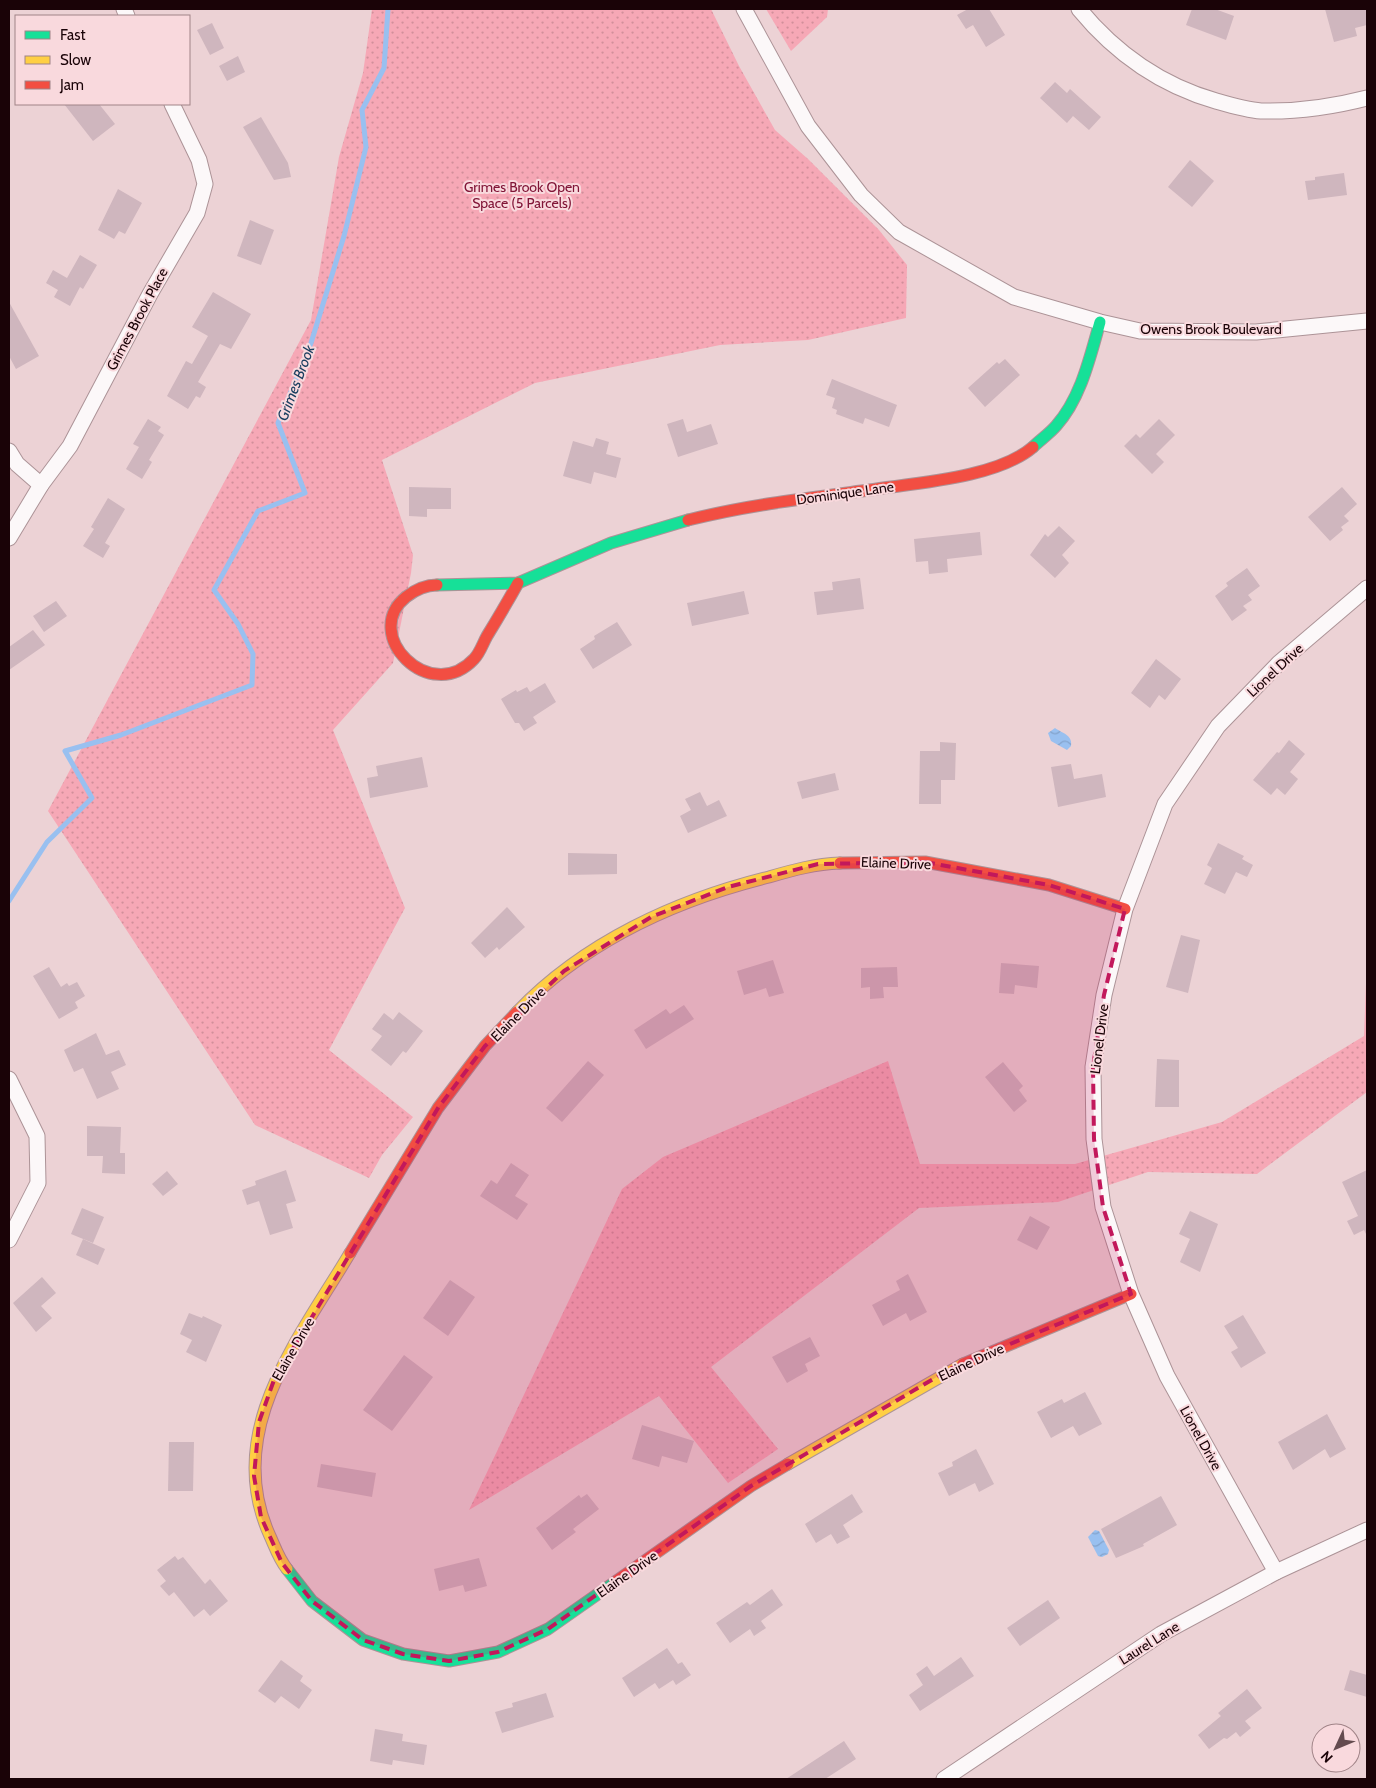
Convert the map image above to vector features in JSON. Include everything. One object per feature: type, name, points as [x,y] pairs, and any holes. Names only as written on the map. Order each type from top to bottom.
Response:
[{"type":"street","name":"Owens Brook Boulevard","points":[[744,9],[808,126],[861,195],[899,232],[1014,297],[1100,322],[1140,331],[1256,332],[1367,321]]},
{"type":"street","points":[[1079,9],[1106,40],[1137,65],[1188,93],[1259,111],[1294,111],[1338,105],[1367,98]]},
{"type":"street","name":"Grimes Brook Place","points":[[9,538],[41,485],[70,446],[150,294],[196,213],[206,184],[199,160],[172,105]]},
{"type":"street","name":"Dominique Lane","points":[[518,583],[474,659],[457,671],[438,675],[422,672],[406,662],[393,641],[391,624],[397,604],[412,592],[429,585],[518,583],[611,543],[683,520],[746,508],[951,478],[999,466],[1030,450],[1056,426],[1071,404],[1085,373],[1100,322]]},
{"type":"street","points":[[9,451],[16,464],[41,485]]},
{"type":"street","name":"Lionel Drive","points":[[1276,1572],[1167,1376],[1131,1294],[1103,1207],[1094,1138],[1093,1067],[1104,995],[1125,908],[1165,804],[1218,726],[1279,663],[1367,588]]},
{"type":"street","name":"Elaine Drive","points":[[1125,908],[1049,885],[925,862],[873,861],[818,864],[728,888],[651,917],[604,943],[564,971],[524,1005],[485,1046],[438,1108],[274,1380],[259,1422],[254,1476],[261,1517],[282,1563],[312,1600],[363,1640],[403,1654],[449,1661],[498,1652],[548,1630],[751,1486],[952,1368],[1131,1294]]},
{"type":"street","points":[[9,1079],[37,1136],[38,1183],[9,1240]]},
{"type":"street","name":"Laurel Lane","points":[[944,1779],[1053,1704],[1162,1634],[1276,1572],[1367,1530]]},
{"type":"highlighted area","points":[[925,862],[1049,885],[1125,909],[1104,995],[1093,1067],[1094,1139],[1103,1207],[1131,1294],[952,1368],[751,1486],[548,1629],[498,1652],[449,1661],[403,1654],[363,1640],[312,1601],[282,1563],[261,1517],[254,1476],[259,1422],[274,1380],[438,1108],[485,1046],[564,971],[651,917],[728,887],[818,864]]},
{"type":"green space","name":"Grimes Brook Open Space (5 Parcels)","points":[[372,9],[711,9],[739,66],[775,130],[808,159],[879,230],[907,265],[906,318],[808,340],[720,345],[535,383],[382,460],[413,555],[411,573],[393,663],[333,730],[405,908],[329,1050],[413,1117],[382,1155],[369,1178],[255,1125],[48,811],[311,320],[339,157],[363,73]]},
{"type":"green space","points":[[766,9],[828,9],[827,17],[791,51]]},
{"type":"green space","points":[[1367,957],[1367,1092],[1257,1174],[1148,1172],[1058,1202],[919,1208],[711,1367],[778,1449],[728,1483],[659,1396],[469,1510],[622,1189],[663,1157],[888,1061],[920,1164],[1075,1164],[1222,1122],[1364,1036]]},
{"type":"water","points":[[1055,728],[1070,739],[1071,746],[1067,750],[1051,741],[1048,733]]},
{"type":"water","points":[[1095,1530],[1099,1531],[1109,1550],[1108,1554],[1102,1557],[1098,1556],[1088,1537]]},
{"type":"building","points":[[968,9],[989,9],[1005,35],[986,47],[973,25],[966,29],[957,15]]},
{"type":"building","points":[[1192,9],[1215,9],[1234,16],[1226,40],[1186,25]]},
{"type":"building","points":[[1325,9],[1367,9],[1367,25],[1355,28],[1357,36],[1334,42]]},
{"type":"building","points":[[212,23],[224,48],[210,55],[197,30]]},
{"type":"building","points":[[238,56],[245,72],[227,81],[219,66]]},
{"type":"building","points":[[1055,82],[1067,93],[1070,89],[1101,117],[1089,130],[1073,116],[1067,123],[1040,98]]},
{"type":"building","points":[[65,105],[100,105],[115,124],[93,141]]},
{"type":"building","points":[[261,117],[288,163],[291,177],[274,180],[243,127]]},
{"type":"building","points":[[1190,160],[1214,181],[1192,207],[1168,187]]},
{"type":"building","points":[[1344,173],[1347,195],[1308,200],[1305,181],[1315,180],[1315,177]]},
{"type":"building","points":[[118,189],[142,203],[125,234],[119,231],[114,239],[98,230]]},
{"type":"building","points":[[250,220],[274,230],[261,265],[237,256]]},
{"type":"building","points":[[80,255],[97,265],[83,289],[80,287],[70,306],[54,297],[58,290],[46,283],[53,270],[67,278]]},
{"type":"building","points":[[213,292],[251,314],[231,349],[220,344],[198,382],[206,387],[200,398],[196,396],[188,409],[167,396],[186,361],[192,364],[208,336],[192,327]]},
{"type":"building","points":[[9,302],[39,356],[16,369],[9,356]]},
{"type":"building","points":[[1005,359],[1020,375],[985,407],[968,388],[997,362],[999,364]]},
{"type":"building","points":[[832,379],[897,405],[889,427],[865,418],[863,424],[836,414],[837,410],[832,408],[835,398],[826,395]]},
{"type":"building","points":[[148,419],[161,427],[158,431],[164,435],[149,460],[152,462],[142,479],[126,469],[139,447],[133,444]]},
{"type":"building","points":[[683,419],[687,432],[711,424],[718,444],[678,457],[667,424]]},
{"type":"building","points":[[1159,419],[1175,435],[1156,454],[1164,462],[1152,474],[1124,446],[1136,434],[1140,438]]},
{"type":"building","points":[[596,438],[609,442],[606,454],[621,458],[616,478],[594,472],[591,484],[563,476],[573,441],[593,447]]},
{"type":"building","points":[[409,487],[451,488],[451,509],[427,509],[427,517],[409,516]]},
{"type":"building","points":[[1342,487],[1357,504],[1344,516],[1349,521],[1341,527],[1343,530],[1330,541],[1308,517]]},
{"type":"building","points":[[108,498],[125,509],[105,543],[110,546],[103,558],[83,546],[94,529],[91,527]]},
{"type":"building","points":[[1059,526],[1075,541],[1062,555],[1069,563],[1055,578],[1030,555],[1045,534],[1048,537]]},
{"type":"building","points":[[980,532],[982,555],[947,559],[948,572],[929,574],[928,561],[916,562],[914,539]]},
{"type":"building","points":[[1247,568],[1260,586],[1248,595],[1252,600],[1243,606],[1247,610],[1232,621],[1215,596],[1228,586],[1226,583]]},
{"type":"building","points":[[860,578],[864,609],[817,615],[814,592],[833,590],[832,582]]},
{"type":"building","points":[[744,591],[749,614],[692,626],[687,603]]},
{"type":"building","points":[[56,601],[67,616],[44,632],[33,616]]},
{"type":"building","points":[[617,622],[632,645],[593,669],[580,649],[595,639],[594,636]]},
{"type":"building","points":[[33,630],[45,645],[9,670],[9,647]]},
{"type":"building","points":[[1156,659],[1181,679],[1165,700],[1159,695],[1150,708],[1131,693]]},
{"type":"building","points":[[545,683],[556,702],[533,717],[537,723],[524,731],[519,723],[515,723],[501,699],[516,690],[517,692],[527,687],[530,692]]},
{"type":"building","points":[[1289,740],[1305,754],[1290,772],[1298,779],[1285,795],[1277,788],[1271,795],[1253,780]]},
{"type":"building","points":[[940,742],[956,743],[955,780],[941,780],[941,804],[919,804],[920,751],[940,751]]},
{"type":"building","points":[[422,757],[428,787],[370,798],[367,778],[378,776],[376,766]]},
{"type":"building","points":[[1071,764],[1074,779],[1102,774],[1106,797],[1058,807],[1051,767]]},
{"type":"building","points":[[835,773],[839,790],[802,799],[797,782]]},
{"type":"building","points":[[700,792],[707,806],[719,800],[727,816],[688,833],[680,816],[691,810],[685,799]]},
{"type":"building","points":[[1218,843],[1244,856],[1242,859],[1253,865],[1247,877],[1236,872],[1225,894],[1204,884],[1212,868],[1207,865]]},
{"type":"building","points":[[568,853],[617,854],[617,874],[568,875]]},
{"type":"building","points":[[507,907],[525,927],[499,950],[497,947],[485,958],[471,943]]},
{"type":"building","points":[[1181,935],[1200,940],[1188,993],[1166,987]]},
{"type":"building","points":[[773,960],[784,993],[769,997],[766,988],[744,995],[737,971]]},
{"type":"building","points":[[1001,963],[1039,966],[1037,988],[1015,985],[1014,994],[999,993]]},
{"type":"building","points":[[49,967],[61,987],[67,983],[69,986],[77,982],[85,996],[75,1002],[78,1008],[59,1019],[33,976]]},
{"type":"building","points":[[897,967],[898,987],[883,987],[884,998],[870,999],[870,987],[861,988],[861,968]]},
{"type":"building","points":[[684,1005],[694,1019],[646,1049],[634,1030],[666,1009],[670,1014]]},
{"type":"building","points":[[399,1012],[423,1031],[406,1053],[403,1051],[391,1066],[371,1050],[382,1036],[372,1029],[384,1013],[393,1020]]},
{"type":"building","points":[[96,1033],[106,1055],[119,1050],[126,1065],[111,1072],[119,1089],[97,1099],[83,1068],[74,1072],[64,1050]]},
{"type":"building","points":[[1157,1059],[1179,1060],[1179,1107],[1155,1107]]},
{"type":"building","points":[[588,1061],[604,1075],[562,1122],[546,1108]]},
{"type":"building","points":[[1003,1062],[1023,1086],[1019,1090],[1027,1101],[1014,1112],[985,1077]]},
{"type":"building","points":[[87,1126],[121,1127],[120,1153],[125,1153],[125,1174],[102,1173],[103,1156],[87,1156]]},
{"type":"building","points":[[511,1163],[529,1175],[515,1196],[528,1204],[517,1220],[480,1196],[491,1180],[497,1184]]},
{"type":"building","points":[[286,1170],[296,1201],[286,1204],[293,1228],[270,1235],[259,1201],[247,1205],[242,1190],[256,1185],[255,1181]]},
{"type":"building","points":[[1367,1170],[1367,1236],[1364,1230],[1354,1235],[1347,1221],[1358,1216],[1342,1182]]},
{"type":"building","points":[[167,1171],[178,1184],[163,1196],[152,1184]]},
{"type":"building","points":[[82,1208],[104,1217],[93,1243],[71,1234]]},
{"type":"building","points":[[1190,1211],[1218,1224],[1200,1272],[1180,1262],[1190,1239],[1179,1234]]},
{"type":"building","points":[[1030,1216],[1050,1227],[1037,1250],[1017,1240]]},
{"type":"building","points":[[83,1239],[105,1249],[98,1265],[76,1255]]},
{"type":"building","points":[[908,1274],[927,1312],[910,1321],[906,1313],[883,1326],[872,1305],[900,1290],[896,1281]]},
{"type":"building","points":[[42,1277],[56,1293],[41,1306],[52,1318],[36,1332],[13,1303]]},
{"type":"building","points":[[450,1280],[475,1297],[448,1336],[423,1318]]},
{"type":"building","points":[[189,1313],[202,1318],[203,1316],[222,1325],[206,1362],[186,1352],[192,1340],[180,1334]]},
{"type":"building","points":[[1243,1315],[1266,1353],[1241,1368],[1231,1352],[1238,1348],[1224,1326]]},
{"type":"building","points":[[810,1337],[820,1356],[805,1364],[808,1371],[787,1383],[772,1357]]},
{"type":"building","points":[[404,1355],[433,1377],[392,1431],[363,1410]]},
{"type":"building","points":[[1085,1392],[1102,1424],[1079,1436],[1073,1426],[1051,1438],[1037,1412],[1062,1399],[1064,1403]]},
{"type":"building","points":[[1327,1414],[1346,1449],[1330,1458],[1325,1449],[1293,1470],[1278,1442]]},
{"type":"building","points":[[642,1425],[694,1441],[687,1463],[662,1456],[659,1467],[632,1459]]},
{"type":"building","points":[[169,1442],[194,1442],[193,1491],[168,1491]]},
{"type":"building","points":[[976,1449],[994,1484],[979,1492],[975,1483],[949,1496],[938,1473],[953,1466],[952,1462]]},
{"type":"building","points":[[321,1464],[376,1473],[372,1497],[317,1487]]},
{"type":"building","points":[[587,1494],[599,1509],[573,1529],[576,1532],[552,1550],[536,1528],[579,1495],[581,1498]]},
{"type":"building","points":[[852,1494],[863,1512],[843,1525],[850,1537],[837,1544],[831,1534],[816,1543],[805,1524]]},
{"type":"building","points":[[1161,1496],[1177,1525],[1143,1544],[1144,1546],[1116,1558],[1101,1529]]},
{"type":"building","points":[[175,1556],[178,1560],[183,1557],[205,1584],[210,1579],[228,1601],[210,1616],[204,1609],[194,1617],[174,1592],[169,1596],[160,1586],[166,1581],[157,1570]]},
{"type":"building","points":[[479,1558],[487,1586],[465,1592],[463,1585],[439,1591],[434,1569]]},
{"type":"building","points":[[772,1589],[783,1605],[761,1621],[766,1628],[754,1636],[750,1629],[730,1643],[716,1623],[747,1602],[750,1605]]},
{"type":"building","points":[[1048,1600],[1060,1618],[1020,1646],[1007,1628]]},
{"type":"building","points":[[667,1648],[678,1664],[682,1662],[691,1675],[676,1685],[673,1680],[659,1689],[655,1683],[634,1697],[622,1678]]},
{"type":"building","points":[[961,1657],[974,1676],[920,1711],[909,1695],[923,1685],[916,1674],[927,1666],[934,1676]]},
{"type":"building","points":[[281,1660],[303,1676],[300,1681],[312,1690],[299,1709],[281,1696],[275,1703],[258,1691]]},
{"type":"building","points":[[1350,1670],[1367,1675],[1367,1697],[1344,1690]]},
{"type":"building","points":[[1247,1689],[1262,1708],[1245,1721],[1251,1728],[1240,1737],[1236,1732],[1227,1739],[1224,1738],[1209,1749],[1198,1735],[1221,1716],[1218,1713]]},
{"type":"building","points":[[546,1693],[554,1717],[502,1733],[495,1712],[513,1707],[512,1703]]},
{"type":"building","points":[[375,1729],[403,1734],[402,1741],[427,1745],[424,1765],[393,1760],[392,1765],[370,1761]]},
{"type":"building","points":[[844,1741],[856,1759],[825,1779],[786,1779]]},
{"type":"waterway","name":"Grimes Brook","points":[[9,901],[47,842],[92,798],[65,751],[121,735],[252,685],[253,654],[238,624],[214,590],[258,511],[305,493],[278,423],[311,343],[344,236],[366,147],[362,110],[384,68],[388,9]]},
{"type":"traffic: fast","points":[[1033,447],[1056,426],[1072,403],[1084,377],[1100,322]]},
{"type":"traffic: fast","points":[[437,585],[518,583],[611,543],[688,520]]},
{"type":"traffic: fast","points":[[287,1569],[312,1601],[363,1640],[403,1654],[449,1661],[498,1652],[548,1629],[615,1582]]},
{"type":"traffic: slow","points":[[517,1012],[543,987],[572,965],[633,927],[666,911],[734,887],[787,872],[840,863]]},
{"type":"traffic: slow","points":[[287,1569],[279,1557],[270,1536],[258,1497],[255,1460],[261,1423],[273,1387],[290,1353],[350,1253]]},
{"type":"traffic: slow","points":[[788,1464],[963,1364]]},
{"type":"traffic: jam","points":[[688,520],[778,502],[955,477],[999,466],[1033,447]]},
{"type":"traffic: jam","points":[[437,585],[420,588],[406,597],[394,612],[391,629],[396,645],[406,659],[421,670],[438,674],[457,671],[476,657],[518,583]]},
{"type":"traffic: jam","points":[[840,863],[925,862],[1049,885],[1125,909]]},
{"type":"traffic: jam","points":[[350,1253],[438,1108],[485,1046],[517,1012]]},
{"type":"traffic: jam","points":[[963,1364],[1131,1294]]},
{"type":"traffic: jam","points":[[615,1582],[751,1486],[788,1464]]}]
